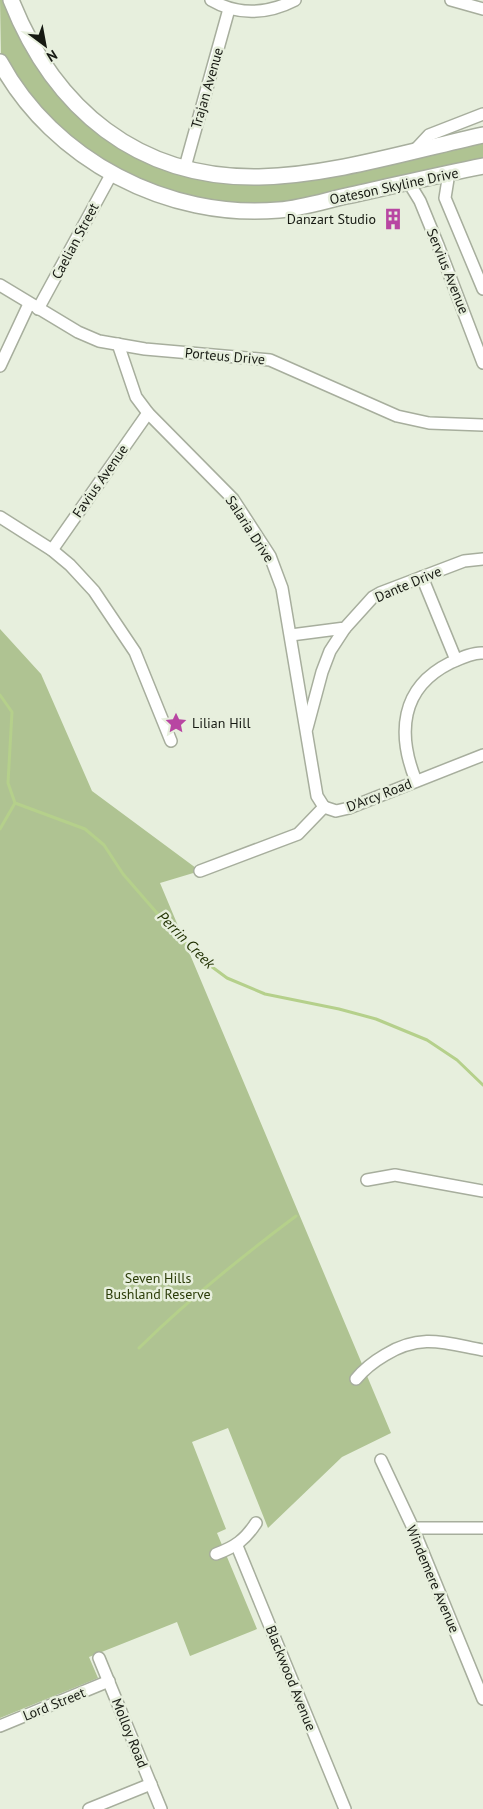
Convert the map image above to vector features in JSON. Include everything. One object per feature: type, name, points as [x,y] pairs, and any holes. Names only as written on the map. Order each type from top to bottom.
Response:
[{"type":"main road","points":[[11,0],[40,59],[75,105],[101,127],[127,143],[156,158],[184,167],[227,176],[283,175],[335,168],[483,135]]},
{"type":"main road","name":"Oateson Skyline Drive","points":[[0,62],[19,92],[45,120],[85,156],[142,189],[208,208],[241,210],[287,209],[483,166]]},
{"type":"street","points":[[211,0],[229,8],[260,12],[280,7],[295,0]]},
{"type":"street","points":[[451,0],[482,6]]},
{"type":"street","name":"Trajan Avenue","points":[[184,167],[229,8]]},
{"type":"street","points":[[415,150],[429,135],[483,114]]},
{"type":"street","name":"Caelian Street","points":[[0,366],[112,173]]},
{"type":"street","name":"Servius Avenue","points":[[449,174],[445,198],[483,289]]},
{"type":"street","name":"Servius Avenue","points":[[408,182],[420,201],[483,363]]},
{"type":"street","name":"Porteus Drive","points":[[0,285],[78,332],[99,341],[145,349],[270,360],[397,416],[429,423],[483,425]]},
{"type":"street","name":"Salaria Drive","points":[[118,344],[136,397],[148,413],[233,500],[270,556],[282,588],[317,796],[324,807]]},
{"type":"street","name":"Favius Avenue","points":[[52,550],[148,413]]},
{"type":"street","points":[[0,517],[52,550],[70,565],[94,592],[127,639],[171,741]]},
{"type":"street","name":"Dante Drive","points":[[305,733],[322,672],[330,652],[345,628],[373,597],[464,561],[483,559]]},
{"type":"street","points":[[422,577],[456,660]]},
{"type":"street","points":[[291,635],[345,628]]},
{"type":"street","points":[[416,781],[406,752],[405,729],[410,700],[427,677],[456,660],[483,653]]},
{"type":"street","name":"D'Arcy Road","points":[[324,807],[336,811],[349,808],[483,755]]},
{"type":"street","points":[[200,871],[298,834],[324,807]]},
{"type":"street","points":[[367,1180],[395,1175],[483,1191]]},
{"type":"street","points":[[356,1380],[366,1367],[402,1345],[416,1342],[435,1342],[483,1350]]},
{"type":"street","name":"Windemere Avenue","points":[[381,1460],[413,1528],[483,1699]]},
{"type":"street","points":[[216,1554],[236,1546],[249,1534],[256,1523]]},
{"type":"street","points":[[413,1528],[483,1528]]},
{"type":"street","name":"Blackwood Avenue","points":[[236,1546],[345,1809]]},
{"type":"street","name":"Molloy Road","points":[[99,1658],[161,1809]]},
{"type":"street","name":"Lord Street","points":[[0,1726],[109,1681]]},
{"type":"street","points":[[89,1809],[151,1784]]},
{"type":"green space","points":[[0,0],[5,0],[18,31],[117,142],[241,181],[483,139],[483,163],[274,207],[182,198],[106,165],[50,120],[1,56]]},
{"type":"green space","name":"Seven Hills Bushland Reserve","points":[[0,629],[41,674],[92,791],[200,871],[160,883],[391,1433],[342,1457],[268,1528],[228,1428],[192,1442],[226,1529],[217,1533],[257,1629],[190,1656],[177,1622],[89,1657],[98,1678],[0,1718]]},
{"type":"waterway","name":"Perrin Creek","points":[[0,695],[12,712],[8,783],[15,803],[85,829],[104,845],[123,874],[163,920],[200,958],[227,978],[265,994],[339,1009],[376,1019],[427,1040],[457,1060],[483,1085]]},
{"type":"waterway","points":[[0,829],[15,803]]},
{"type":"waterway","points":[[139,1348],[215,1279],[296,1216]]},
{"type":"place","name":"Danzart Studio","points":[[393,219]]},
{"type":"place","name":"Lilian Hill","points":[[176,723]]}]
